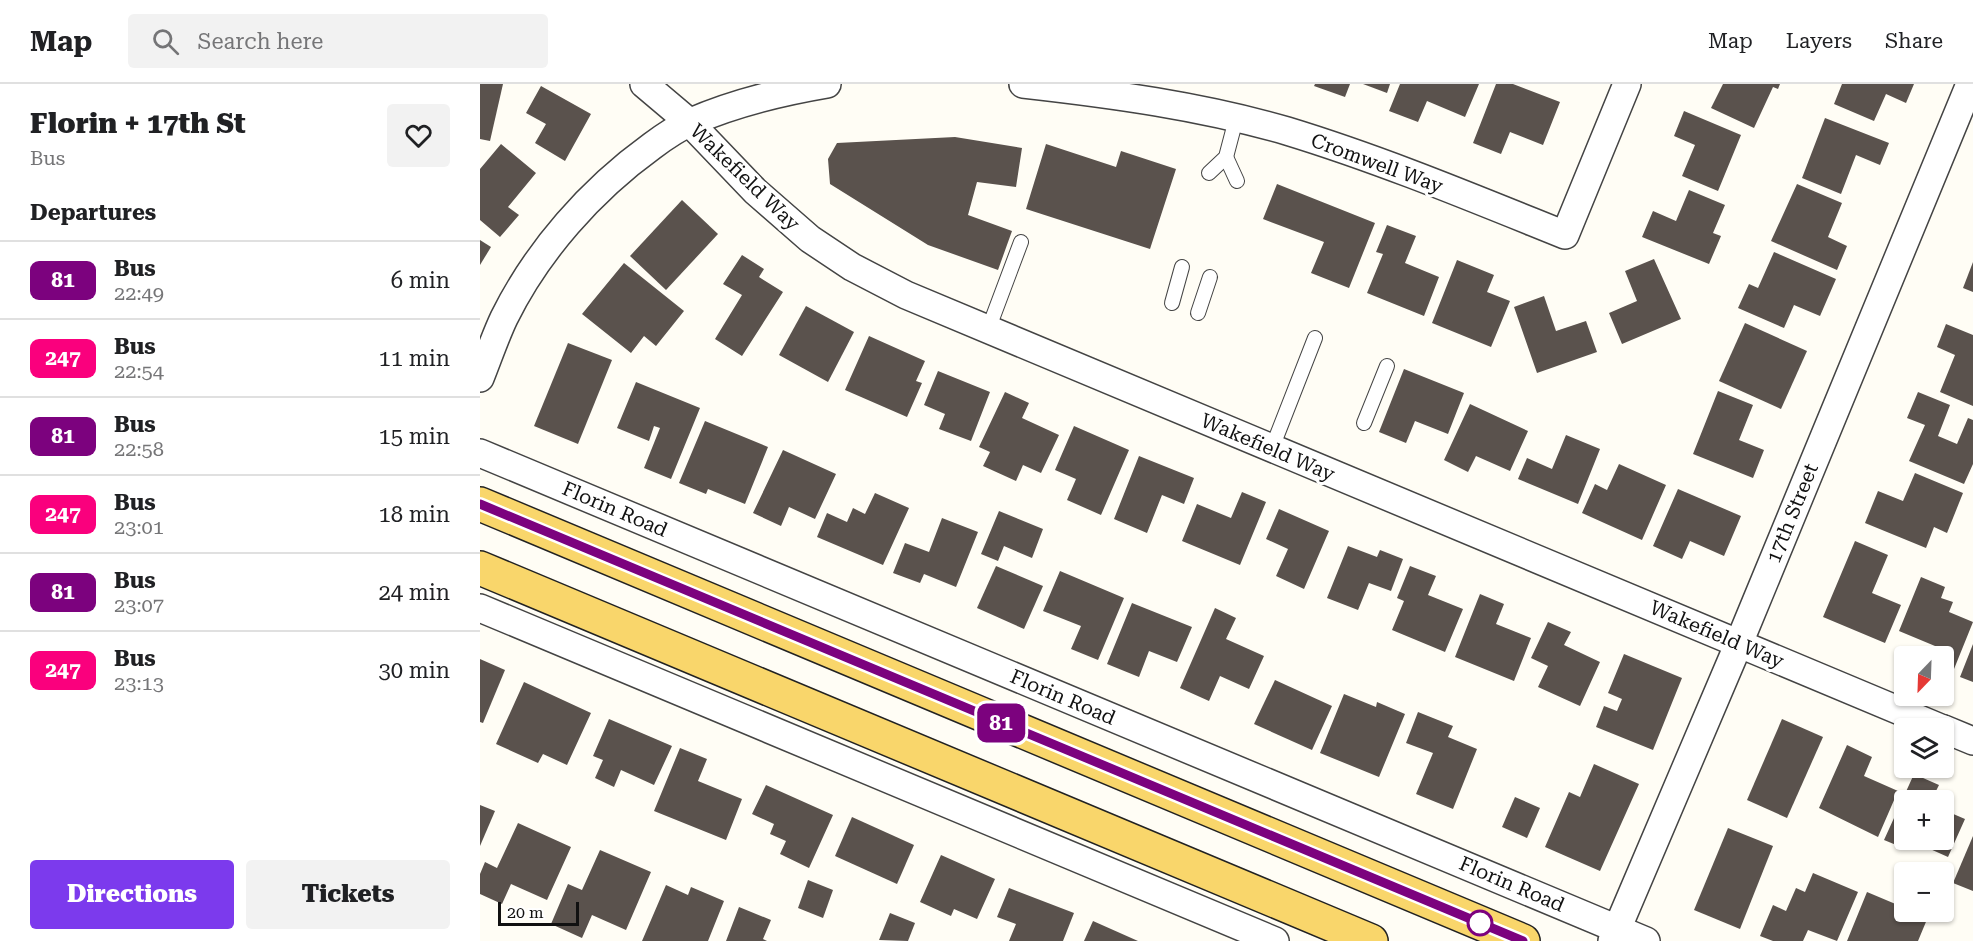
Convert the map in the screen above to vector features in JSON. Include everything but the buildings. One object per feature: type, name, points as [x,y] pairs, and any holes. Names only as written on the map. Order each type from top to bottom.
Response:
[{"type":"main road","points":[[480,504],[1523,941]]},
{"type":"main road","points":[[480,568],[1371,941]]},
{"type":"street","name":"Wakefield Way","points":[[644,84],[689,122],[755,191],[810,239],[852,267],[906,296],[1918,718]]},
{"type":"street","points":[[480,378],[504,318],[536,266],[568,224],[597,192],[636,158],[689,122],[784,91],[827,84]]},
{"type":"street","name":"Cromwell Way","points":[[1023,84],[1109,93],[1198,109],[1286,131],[1394,167],[1564,235],[1627,84]]},
{"type":"street","name":"17th Street","points":[[1615,935],[1739,643],[1970,84]]},
{"type":"street","name":"Florin Road","points":[[480,453],[1615,935],[1646,941]]},
{"type":"street","points":[[480,608],[1275,941]]},
{"type":"street","name":"Wakefield Way","points":[[1954,733],[1973,741]]},
{"type":"lane","points":[[1209,173],[1227,157],[1236,119]]},
{"type":"lane","points":[[1227,157],[1237,181]]},
{"type":"lane","points":[[988,330],[1021,242]]},
{"type":"lane","points":[[1172,303],[1182,267]]},
{"type":"lane","points":[[1198,313],[1210,277]]},
{"type":"lane","points":[[1272,448],[1315,338]]},
{"type":"lane","points":[[1364,423],[1387,366]]},
{"type":"bus line","name":"81","points":[[480,504],[1523,941]]}]
